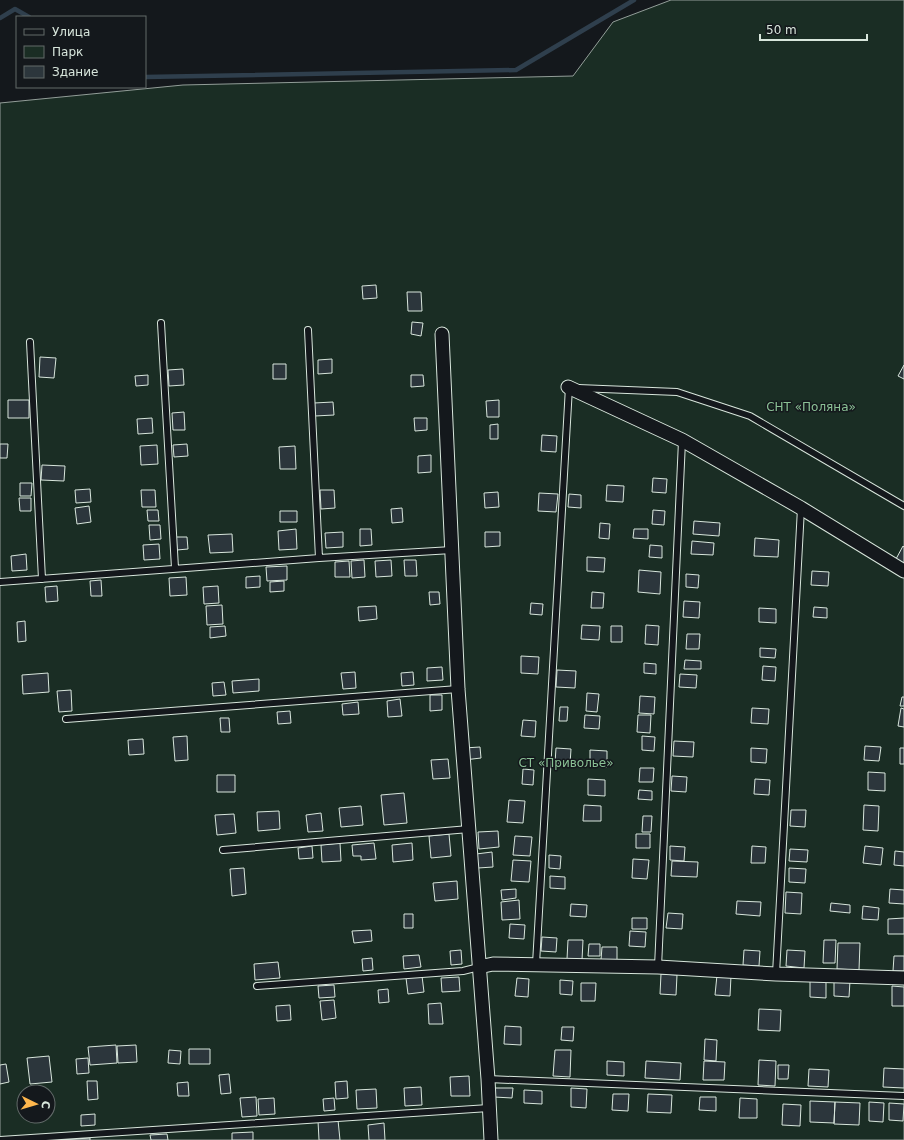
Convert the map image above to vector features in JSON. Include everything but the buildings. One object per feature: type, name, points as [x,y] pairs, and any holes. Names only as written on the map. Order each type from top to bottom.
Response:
[{"type":"street","points":[[442,334],[458,689],[488,1079],[491,1140]]},
{"type":"street","points":[[568,387],[682,440],[801,508],[904,571]]},
{"type":"street","points":[[479,967],[493,964],[658,967],[776,974],[904,978]]},
{"type":"lane","points":[[160,324],[175,568]]},
{"type":"lane","points":[[308,330],[319,558]]},
{"type":"lane","points":[[30,342],[42,579]]},
{"type":"lane","points":[[536,964],[568,387],[677,392],[750,416],[904,506]]},
{"type":"lane","points":[[658,967],[682,440]]},
{"type":"lane","points":[[776,974],[801,508]]},
{"type":"lane","points":[[0,582],[175,568],[452,550]]},
{"type":"lane","points":[[66,719],[458,689]]},
{"type":"lane","points":[[223,850],[469,829]]},
{"type":"lane","points":[[257,986],[463,971],[479,967]]},
{"type":"lane","points":[[488,1079],[904,1096]]},
{"type":"lane","points":[[0,1140],[490,1108]]},
{"type":"green space","name":"СТ «Приволье»","points":[[671,0],[904,0],[904,1140],[0,1140],[0,103],[183,85],[573,76],[613,22]]},
{"type":"waterway","points":[[146,77],[516,70],[634,0]]},
{"type":"waterway","points":[[0,18],[15,9],[27,16]]},
{"type":"park label","name":"СНТ «Поляна»","points":[[811,407]]}]
